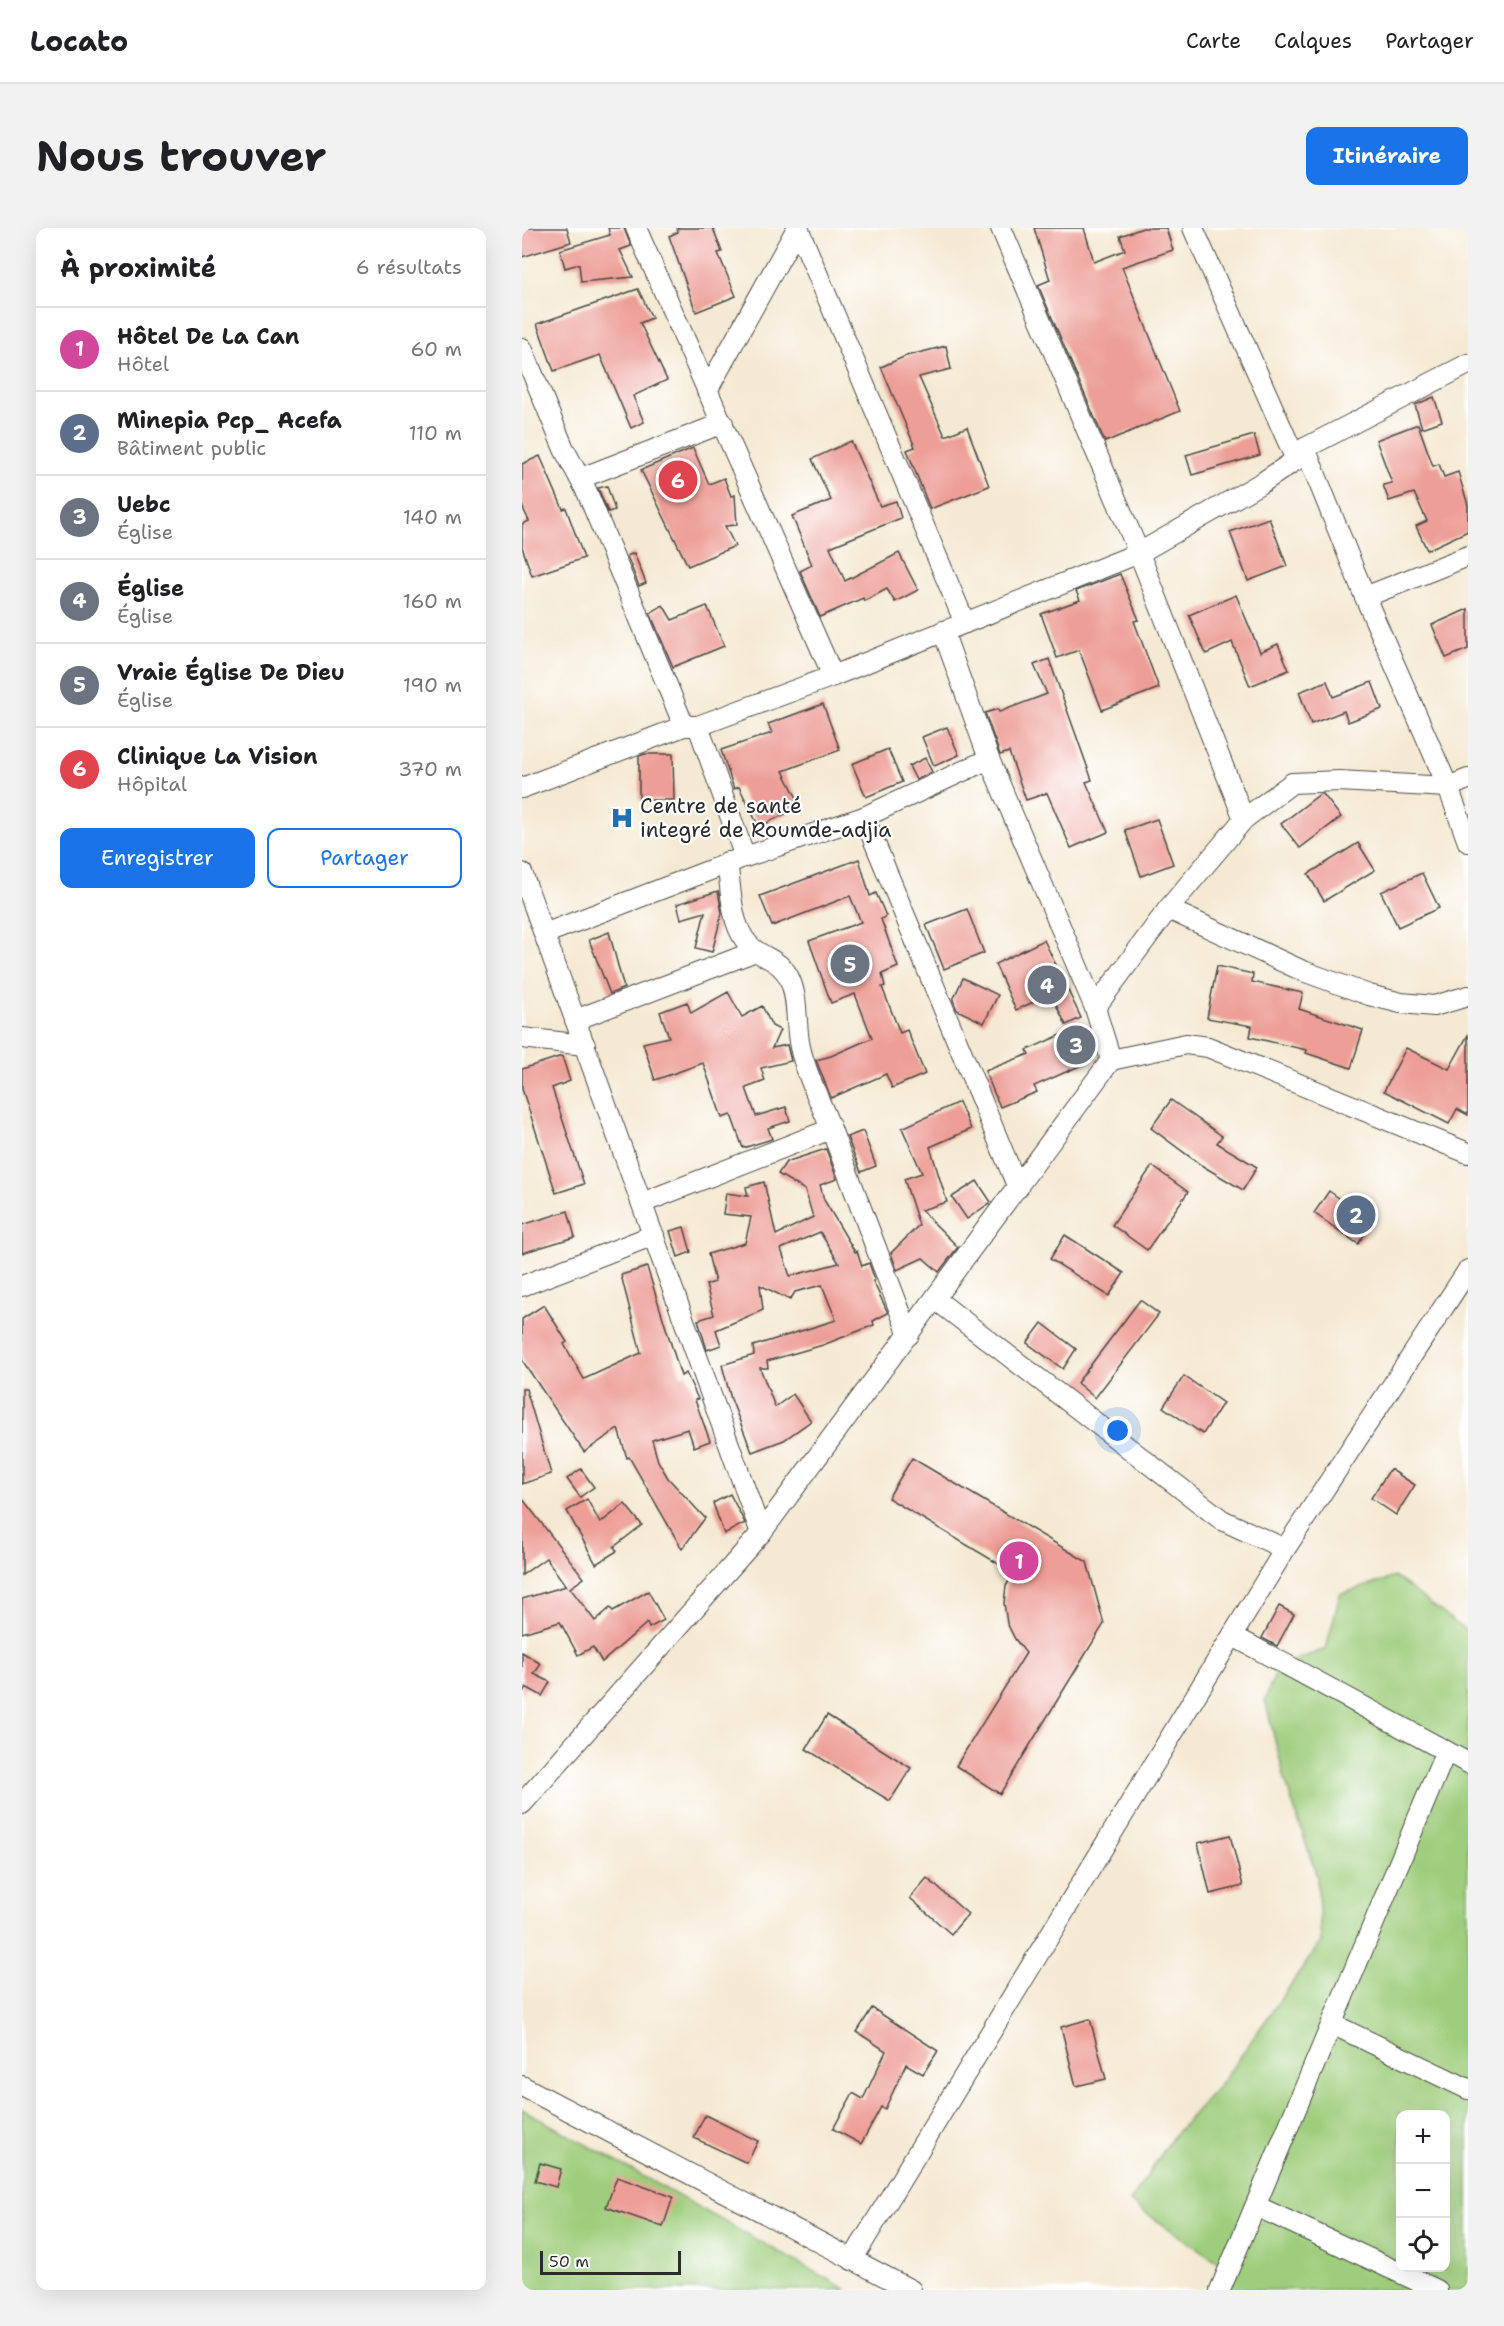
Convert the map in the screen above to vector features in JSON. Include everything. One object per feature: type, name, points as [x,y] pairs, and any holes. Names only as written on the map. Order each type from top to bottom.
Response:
[{"type":"street","points":[[636,228],[832,676]]},
{"type":"street","points":[[707,391],[798,228]]},
{"type":"street","points":[[798,228],[965,623]]},
{"type":"street","points":[[1001,228],[1139,553],[1244,819]]},
{"type":"street","points":[[1193,228],[1301,454],[1448,787],[1468,842]]},
{"type":"street","points":[[522,348],[564,449],[581,478],[691,726],[736,859],[739,931],[756,951],[782,966],[789,979],[795,995],[801,1050],[909,1335]]},
{"type":"street","points":[[522,788],[832,676],[1139,553],[1263,482],[1301,454],[1468,364]]},
{"type":"street","points":[[581,478],[723,423]]},
{"type":"street","points":[[1365,597],[1468,556]]},
{"type":"street","points":[[943,632],[989,759],[1095,1008],[1111,1060]]},
{"type":"street","points":[[544,934],[736,859],[864,817],[989,759]]},
{"type":"street","points":[[1095,1008],[1168,909],[1244,819],[1292,783],[1339,781],[1448,787],[1468,779]]},
{"type":"street","points":[[864,817],[1018,1188]]},
{"type":"street","points":[[522,873],[761,1533]]},
{"type":"street","points":[[1168,909],[1303,971],[1369,995],[1401,1003],[1434,1006],[1468,996]]},
{"type":"street","points":[[575,1020],[756,951]]},
{"type":"street","points":[[522,1038],[585,1045]]},
{"type":"street","points":[[522,1804],[761,1533],[1111,1060],[1186,1044],[1208,1047],[1468,1153]]},
{"type":"street","points":[[642,1203],[831,1129]]},
{"type":"street","points":[[522,1287],[654,1235]]},
{"type":"street","points":[[852,2260],[1285,1549],[1468,1270]]},
{"type":"street","points":[[935,1299],[1222,1520],[1285,1549]]},
{"type":"street","points":[[1233,1636],[1468,1763]]},
{"type":"street","points":[[1220,2290],[1446,1751]]},
{"type":"street","points":[[1332,2024],[1468,2089]]},
{"type":"street","points":[[522,2086],[911,2290]]},
{"type":"street","points":[[1256,2206],[1437,2290]]},
{"type":"green space","points":[[1395,1577],[1468,1632],[1468,2290],[1224,2290],[1235,2274],[1130,2202],[1172,2138],[1223,2081],[1321,1942],[1317,1877],[1285,1780],[1265,1700],[1278,1666],[1326,1649],[1340,1594]]},
{"type":"green space","points":[[522,2109],[847,2290],[522,2290]]},
{"type":"building","points":[[522,228],[567,228],[571,242],[522,257]]},
{"type":"building","points":[[608,228],[624,228],[631,246],[620,250],[633,277],[581,282],[579,264],[565,268],[560,250],[610,235]]},
{"type":"building","points":[[677,228],[713,228],[722,252],[718,253],[736,296],[696,312],[669,236],[678,232]]},
{"type":"building","points":[[1034,228],[1084,228],[1094,262],[1125,250],[1120,236],[1143,228],[1166,228],[1173,250],[1122,267],[1180,411],[1105,442],[1038,285],[1050,280]]},
{"type":"building","points":[[638,289],[652,318],[640,323],[667,380],[633,396],[644,422],[631,428],[600,355],[554,371],[537,324]]},
{"type":"building","points":[[946,346],[951,369],[919,377],[945,436],[967,427],[989,486],[930,509],[907,450],[915,447],[881,367],[906,356]]},
{"type":"building","points":[[1434,397],[1442,421],[1422,428],[1415,405]]},
{"type":"building","points":[[1418,424],[1433,466],[1439,464],[1444,477],[1458,472],[1468,505],[1468,531],[1427,550],[1416,526],[1427,521],[1414,493],[1389,501],[1383,485],[1392,483],[1376,440]]},
{"type":"building","points":[[1254,435],[1260,455],[1192,475],[1186,455]]},
{"type":"building","points":[[851,441],[880,506],[896,501],[901,518],[830,547],[845,581],[899,553],[918,590],[895,602],[887,589],[864,601],[863,598],[820,617],[800,571],[812,565],[792,516],[831,500],[812,459]]},
{"type":"building","points":[[693,448],[709,484],[724,478],[731,496],[735,495],[737,525],[725,526],[735,546],[688,566],[641,470]]},
{"type":"building","points":[[540,456],[563,509],[566,508],[584,558],[532,576],[522,547],[522,524],[529,521],[522,506],[522,464]]},
{"type":"building","points":[[607,486],[615,510],[608,512],[598,488]]},
{"type":"building","points":[[1269,518],[1287,566],[1248,581],[1230,532]]},
{"type":"building","points":[[634,553],[646,583],[639,586],[627,556]]},
{"type":"building","points":[[1120,574],[1139,620],[1134,621],[1159,688],[1102,710],[1079,650],[1057,658],[1041,614],[1080,600],[1076,591]]},
{"type":"building","points":[[1236,595],[1260,652],[1278,644],[1289,670],[1250,686],[1232,642],[1206,654],[1189,615]]},
{"type":"building","points":[[663,605],[672,620],[707,606],[724,646],[673,667],[650,613]]},
{"type":"building","points":[[1468,609],[1468,649],[1446,658],[1432,625]]},
{"type":"building","points":[[1049,659],[1092,780],[1086,782],[1108,832],[1071,848],[1047,793],[1026,800],[1009,752],[1000,755],[985,713],[998,709],[999,712],[1047,694],[1034,665]]},
{"type":"building","points":[[1327,681],[1333,697],[1372,682],[1382,709],[1348,722],[1344,711],[1311,724],[1299,692]]},
{"type":"building","points":[[823,704],[840,750],[783,771],[801,806],[759,827],[739,787],[734,789],[721,750],[772,733],[768,724]]},
{"type":"building","points":[[947,727],[959,755],[934,766],[922,737]]},
{"type":"building","points":[[888,749],[902,782],[866,797],[852,764]]},
{"type":"building","points":[[673,754],[674,800],[639,800],[639,756]]},
{"type":"building","points":[[925,758],[932,772],[916,780],[909,766]]},
{"type":"building","points":[[1323,794],[1341,817],[1300,848],[1281,824]]},
{"type":"building","points":[[1157,819],[1173,864],[1141,876],[1125,830]]},
{"type":"building","points":[[1358,843],[1375,870],[1324,901],[1308,874]]},
{"type":"building","points":[[859,859],[870,896],[876,893],[886,916],[881,919],[898,967],[882,974],[885,986],[882,987],[900,1033],[907,1030],[925,1074],[892,1088],[886,1074],[831,1098],[816,1060],[872,1038],[855,994],[831,1003],[809,941],[861,922],[850,896],[772,926],[760,896]]},
{"type":"building","points":[[1422,873],[1439,908],[1398,927],[1381,892]]},
{"type":"building","points":[[718,891],[722,913],[712,952],[696,948],[705,912],[681,919],[677,904]]},
{"type":"building","points":[[967,909],[984,953],[944,969],[926,925]]},
{"type":"building","points":[[609,932],[624,988],[610,994],[589,940]]},
{"type":"building","points":[[1044,940],[1081,1018],[1066,1025],[1051,994],[1016,1010],[995,964]]},
{"type":"building","points":[[1217,966],[1253,974],[1252,982],[1303,993],[1299,1009],[1363,1030],[1351,1068],[1306,1053],[1307,1050],[1250,1037],[1252,1026],[1207,1018]]},
{"type":"building","points":[[963,978],[998,995],[984,1023],[957,1010],[953,1000]]},
{"type":"building","points":[[728,992],[742,1017],[762,1006],[772,1026],[780,1030],[772,1048],[787,1045],[791,1061],[761,1068],[765,1081],[746,1088],[756,1116],[786,1107],[790,1121],[768,1128],[772,1139],[743,1148],[731,1115],[722,1118],[703,1063],[655,1080],[643,1043],[669,1037],[660,1012],[687,1002],[691,1013]]},
{"type":"building","points":[[1078,1027],[1093,1060],[1034,1086],[1037,1092],[1000,1107],[985,1071],[1029,1054],[1027,1050]]},
{"type":"building","points":[[1468,1035],[1468,1115],[1457,1109],[1449,1124],[1384,1091],[1406,1048],[1449,1069]]},
{"type":"building","points":[[562,1056],[570,1081],[552,1088],[584,1184],[556,1193],[522,1089],[522,1069]]},
{"type":"building","points":[[1171,1100],[1222,1136],[1217,1143],[1257,1167],[1243,1190],[1201,1165],[1151,1128]]},
{"type":"building","points":[[959,1102],[971,1129],[930,1147],[947,1202],[921,1210],[958,1247],[939,1272],[923,1258],[897,1270],[891,1253],[919,1225],[904,1179],[922,1173],[902,1128]]},
{"type":"building","points":[[863,1131],[876,1166],[861,1172],[847,1137]]},
{"type":"building","points":[[826,1149],[837,1179],[820,1185],[824,1200],[855,1252],[857,1251],[862,1266],[869,1263],[875,1280],[873,1281],[888,1313],[873,1321],[874,1325],[823,1345],[767,1361],[768,1368],[760,1368],[775,1407],[793,1394],[811,1421],[784,1440],[752,1452],[731,1399],[722,1365],[754,1355],[753,1346],[836,1320],[822,1285],[795,1292],[790,1300],[760,1285],[763,1310],[716,1330],[721,1345],[707,1350],[698,1320],[714,1315],[706,1285],[715,1282],[708,1254],[745,1243],[751,1217],[723,1214],[726,1193],[748,1196],[746,1187],[764,1182],[776,1235],[813,1217],[805,1190],[778,1174],[786,1162]],"holes":[[[820,1232],[839,1263],[790,1276],[781,1249]]]},
{"type":"building","points":[[1152,1166],[1188,1192],[1147,1250],[1112,1225]]},
{"type":"building","points":[[977,1181],[991,1202],[967,1219],[952,1197]]},
{"type":"building","points":[[1329,1191],[1373,1222],[1358,1244],[1314,1213]]},
{"type":"building","points":[[568,1211],[575,1237],[522,1253],[522,1225]]},
{"type":"building","points":[[684,1227],[691,1252],[678,1257],[670,1231]]},
{"type":"building","points":[[1065,1235],[1124,1273],[1109,1296],[1050,1259]]},
{"type":"building","points":[[647,1267],[681,1376],[686,1373],[698,1399],[695,1400],[710,1441],[694,1447],[688,1429],[652,1440],[658,1461],[668,1478],[705,1518],[682,1549],[629,1457],[627,1458],[618,1429],[584,1452],[522,1360],[522,1319],[544,1305],[567,1342],[564,1344],[584,1379],[641,1353],[621,1275]]},
{"type":"building","points":[[1140,1300],[1159,1314],[1095,1398],[1077,1383]]},
{"type":"building","points":[[1042,1323],[1076,1349],[1063,1369],[1027,1343]]},
{"type":"building","points":[[1184,1376],[1223,1403],[1203,1434],[1163,1407]]},
{"type":"building","points":[[522,1389],[526,1389],[551,1474],[522,1484]]},
{"type":"building","points":[[912,1458],[1087,1562],[1104,1624],[1000,1794],[956,1766],[1026,1653],[1015,1639],[1007,1623],[1004,1603],[1006,1586],[1014,1573],[888,1498]]},
{"type":"building","points":[[581,1469],[594,1487],[580,1497],[567,1479]]},
{"type":"building","points":[[1390,1469],[1415,1485],[1396,1515],[1371,1498]]},
{"type":"building","points":[[730,1494],[745,1523],[724,1534],[713,1503]]},
{"type":"building","points":[[522,1498],[584,1578],[570,1588],[595,1621],[610,1608],[613,1611],[648,1591],[664,1620],[649,1628],[647,1623],[602,1662],[593,1647],[578,1655],[560,1622],[522,1633],[522,1599],[566,1586],[546,1558],[522,1575]]},
{"type":"building","points":[[587,1499],[600,1523],[625,1504],[642,1525],[614,1547],[617,1551],[596,1564],[567,1511]]},
{"type":"building","points":[[1279,1606],[1294,1614],[1277,1646],[1262,1638]]},
{"type":"building","points":[[522,1652],[541,1664],[534,1674],[550,1682],[542,1696],[526,1687],[522,1694]]},
{"type":"building","points":[[827,1715],[911,1768],[890,1801],[806,1749]]},
{"type":"building","points":[[1230,1835],[1243,1886],[1210,1894],[1198,1843]]},
{"type":"building","points":[[927,1878],[968,1914],[951,1934],[910,1898]]},
{"type":"building","points":[[872,2008],[938,2051],[923,2074],[906,2064],[885,2109],[881,2107],[861,2144],[833,2129],[853,2093],[863,2099],[886,2051],[857,2032]]},
{"type":"building","points":[[1090,2019],[1106,2079],[1076,2086],[1061,2027]]},
{"type":"building","points":[[705,2115],[758,2141],[747,2163],[694,2138]]},
{"type":"building","points":[[540,2163],[561,2169],[556,2187],[535,2181]]},
{"type":"building","points":[[617,2177],[673,2197],[663,2227],[606,2207]]},
{"type":"place","name":"Clinique La Vision","points":[[678,480]]},
{"type":"place","name":"Centre de santé integré de Roumde-adjia","points":[[622,818]]},
{"type":"place","name":"Vraie Église De Dieu","points":[[850,964]]},
{"type":"place","name":"Église","points":[[1047,985]]},
{"type":"place","name":"Uebc","points":[[1076,1045]]},
{"type":"place","name":"Minepia Pcp_ Acefa","points":[[1356,1215]]},
{"type":"place","name":"Hôtel De La Can","points":[[1019,1561]]}]
